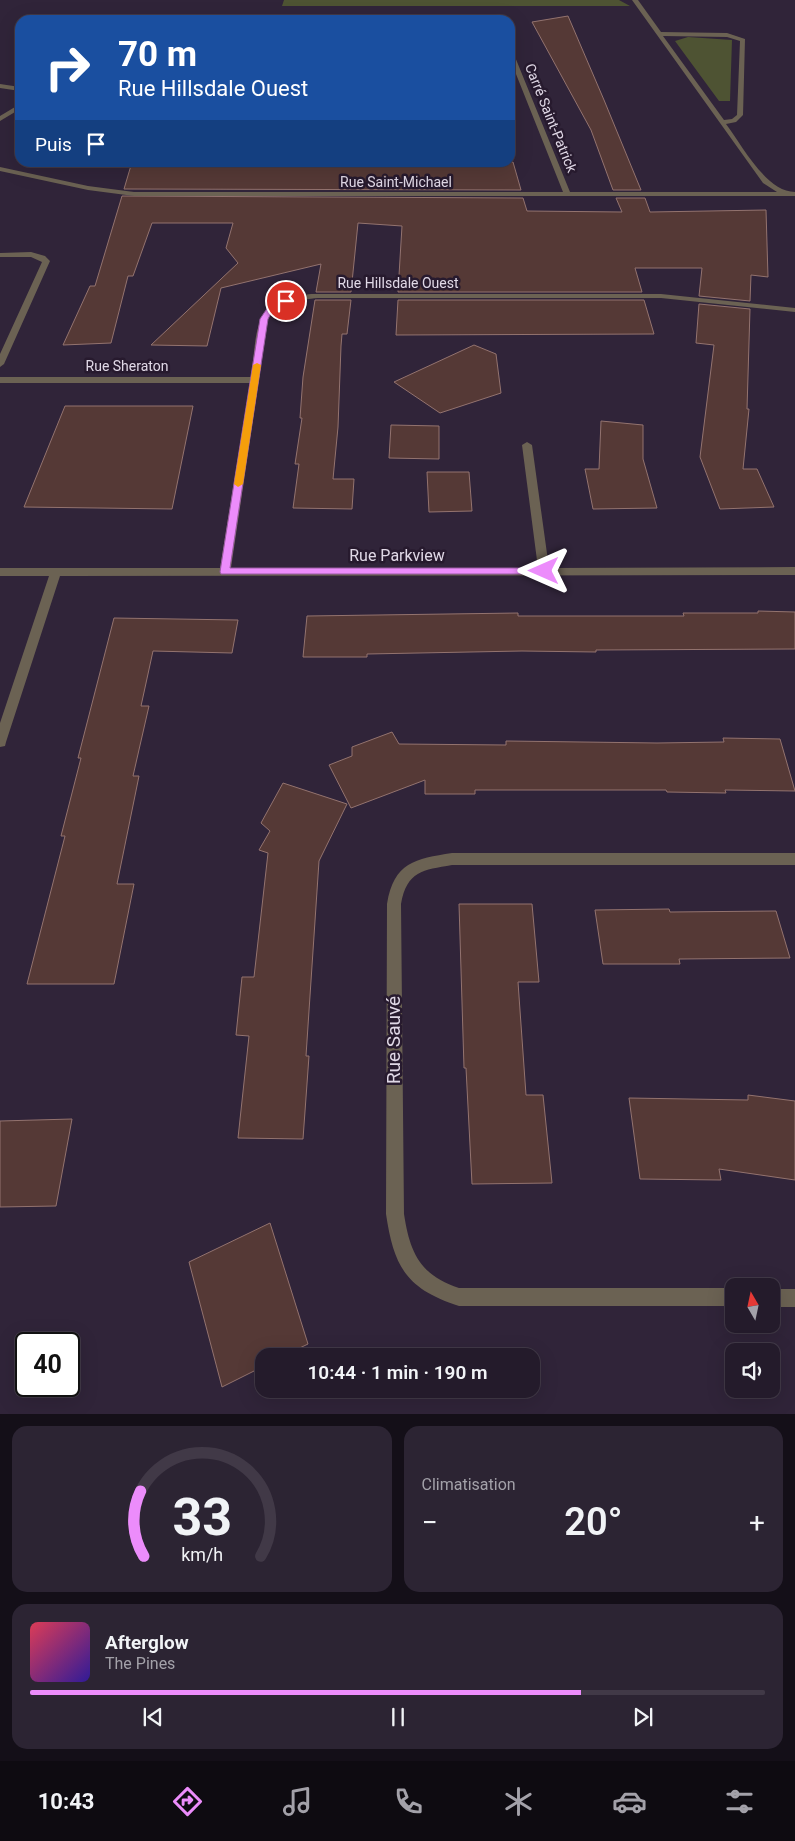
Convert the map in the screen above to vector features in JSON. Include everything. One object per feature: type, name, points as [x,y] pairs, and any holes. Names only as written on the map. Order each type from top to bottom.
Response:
[{"type":"street","points":[[635,0],[765,182],[795,199]]},
{"type":"street","points":[[660,34],[727,35],[743,40],[740,115],[734,121],[722,122]]},
{"type":"street","name":"Carré Saint-Patrick","points":[[515,64],[567,194]]},
{"type":"street","points":[[0,86],[15,88]]},
{"type":"street","points":[[0,119],[15,109]]},
{"type":"street","name":"Rue Saint-Michael","points":[[0,169],[88,188],[134,194],[795,194]]},
{"type":"street","points":[[0,255],[40,256],[46,261],[0,364]]},
{"type":"street","name":"Rue Hillsdale Ouest","points":[[225,572],[267,313],[278,304],[306,297],[675,296],[795,310]]},
{"type":"street","name":"Rue Sheraton","points":[[0,380],[255,380]]},
{"type":"street","points":[[527,445],[544,571]]},
{"type":"street","name":"Rue Parkview","points":[[0,572],[795,571]]},
{"type":"street","points":[[0,742],[56,572]]},
{"type":"street","name":"Rue Sauvé","points":[[725,1298],[459,1297],[443,1293],[427,1284],[414,1272],[403,1254],[397,1235],[394,1214],[393,920],[395,890],[399,878],[408,871],[420,865],[452,859],[795,859]]},
{"type":"street","points":[[780,1298],[795,1298]]},
{"type":"green space","points":[[284,0],[619,0],[630,6],[282,6]]},
{"type":"green space","points":[[688,37],[732,40],[730,101],[719,101],[675,41]]},
{"type":"building","points":[[568,16],[641,190],[613,190],[591,130],[532,22]]},
{"type":"building","points":[[131,167],[514,167],[521,190],[124,189]]},
{"type":"building","points":[[122,196],[523,198],[527,211],[622,212],[616,198],[645,198],[650,212],[766,210],[768,277],[751,275],[750,301],[699,296],[702,268],[635,268],[642,292],[398,292],[402,226],[358,223],[351,292],[316,292],[321,264],[221,288],[207,346],[151,345],[238,263],[226,248],[233,223],[152,223],[133,276],[128,276],[111,343],[63,345],[90,286],[95,286]]},
{"type":"building","points":[[315,300],[351,300],[347,334],[342,334],[338,427],[333,479],[354,479],[352,509],[293,508],[299,464],[295,464],[302,418],[300,418],[303,377]]},
{"type":"building","points":[[398,300],[644,300],[654,334],[396,335]]},
{"type":"building","points":[[699,304],[750,309],[747,409],[749,409],[743,469],[757,469],[774,507],[720,509],[700,457],[714,345],[696,343]]},
{"type":"building","points":[[474,345],[496,354],[501,393],[440,413],[394,382]]},
{"type":"building","points":[[65,406],[193,406],[172,509],[24,507]]},
{"type":"building","points":[[601,421],[643,425],[643,459],[657,508],[593,509],[585,469],[599,469]]},
{"type":"building","points":[[391,425],[439,426],[439,459],[389,458]]},
{"type":"building","points":[[427,472],[469,472],[472,511],[429,512]]},
{"type":"building","points":[[758,611],[795,612],[795,649],[596,650],[596,652],[522,651],[367,654],[367,657],[303,657],[307,616],[518,613],[518,616],[684,616],[683,613],[758,613]]},
{"type":"building","points":[[114,618],[238,620],[232,653],[153,651],[141,706],[149,706],[133,776],[139,776],[117,884],[134,884],[114,984],[27,984],[65,836],[61,836],[81,758],[78,758]]},
{"type":"building","points":[[392,732],[399,744],[506,745],[506,741],[657,743],[724,742],[723,738],[780,739],[795,791],[725,790],[726,793],[667,792],[666,790],[475,790],[475,794],[425,794],[425,780],[351,808],[329,765],[352,756],[352,747]]},
{"type":"building","points":[[283,783],[347,804],[319,861],[306,1056],[309,1056],[303,1139],[238,1138],[249,1036],[236,1035],[242,977],[254,977],[268,853],[259,850],[270,831],[261,823]]},
{"type":"building","points":[[459,904],[532,904],[539,982],[518,982],[526,1095],[543,1095],[552,1183],[472,1184],[466,1068],[464,1068]]},
{"type":"building","points":[[669,909],[670,912],[776,911],[790,958],[679,959],[680,964],[603,964],[595,910]]},
{"type":"building","points":[[748,1095],[795,1101],[795,1180],[719,1169],[721,1180],[640,1179],[629,1098],[748,1100]]},
{"type":"building","points":[[72,1119],[56,1206],[0,1207],[0,1121]]},
{"type":"building","points":[[270,1223],[308,1344],[300,1348],[255,1348],[255,1370],[222,1387],[189,1262]]},
{"type":"slow traffic","points":[[238,484],[257,365]]},
{"type":"route","points":[[286,301],[270,308],[264,319],[225,572],[544,571]]}]
